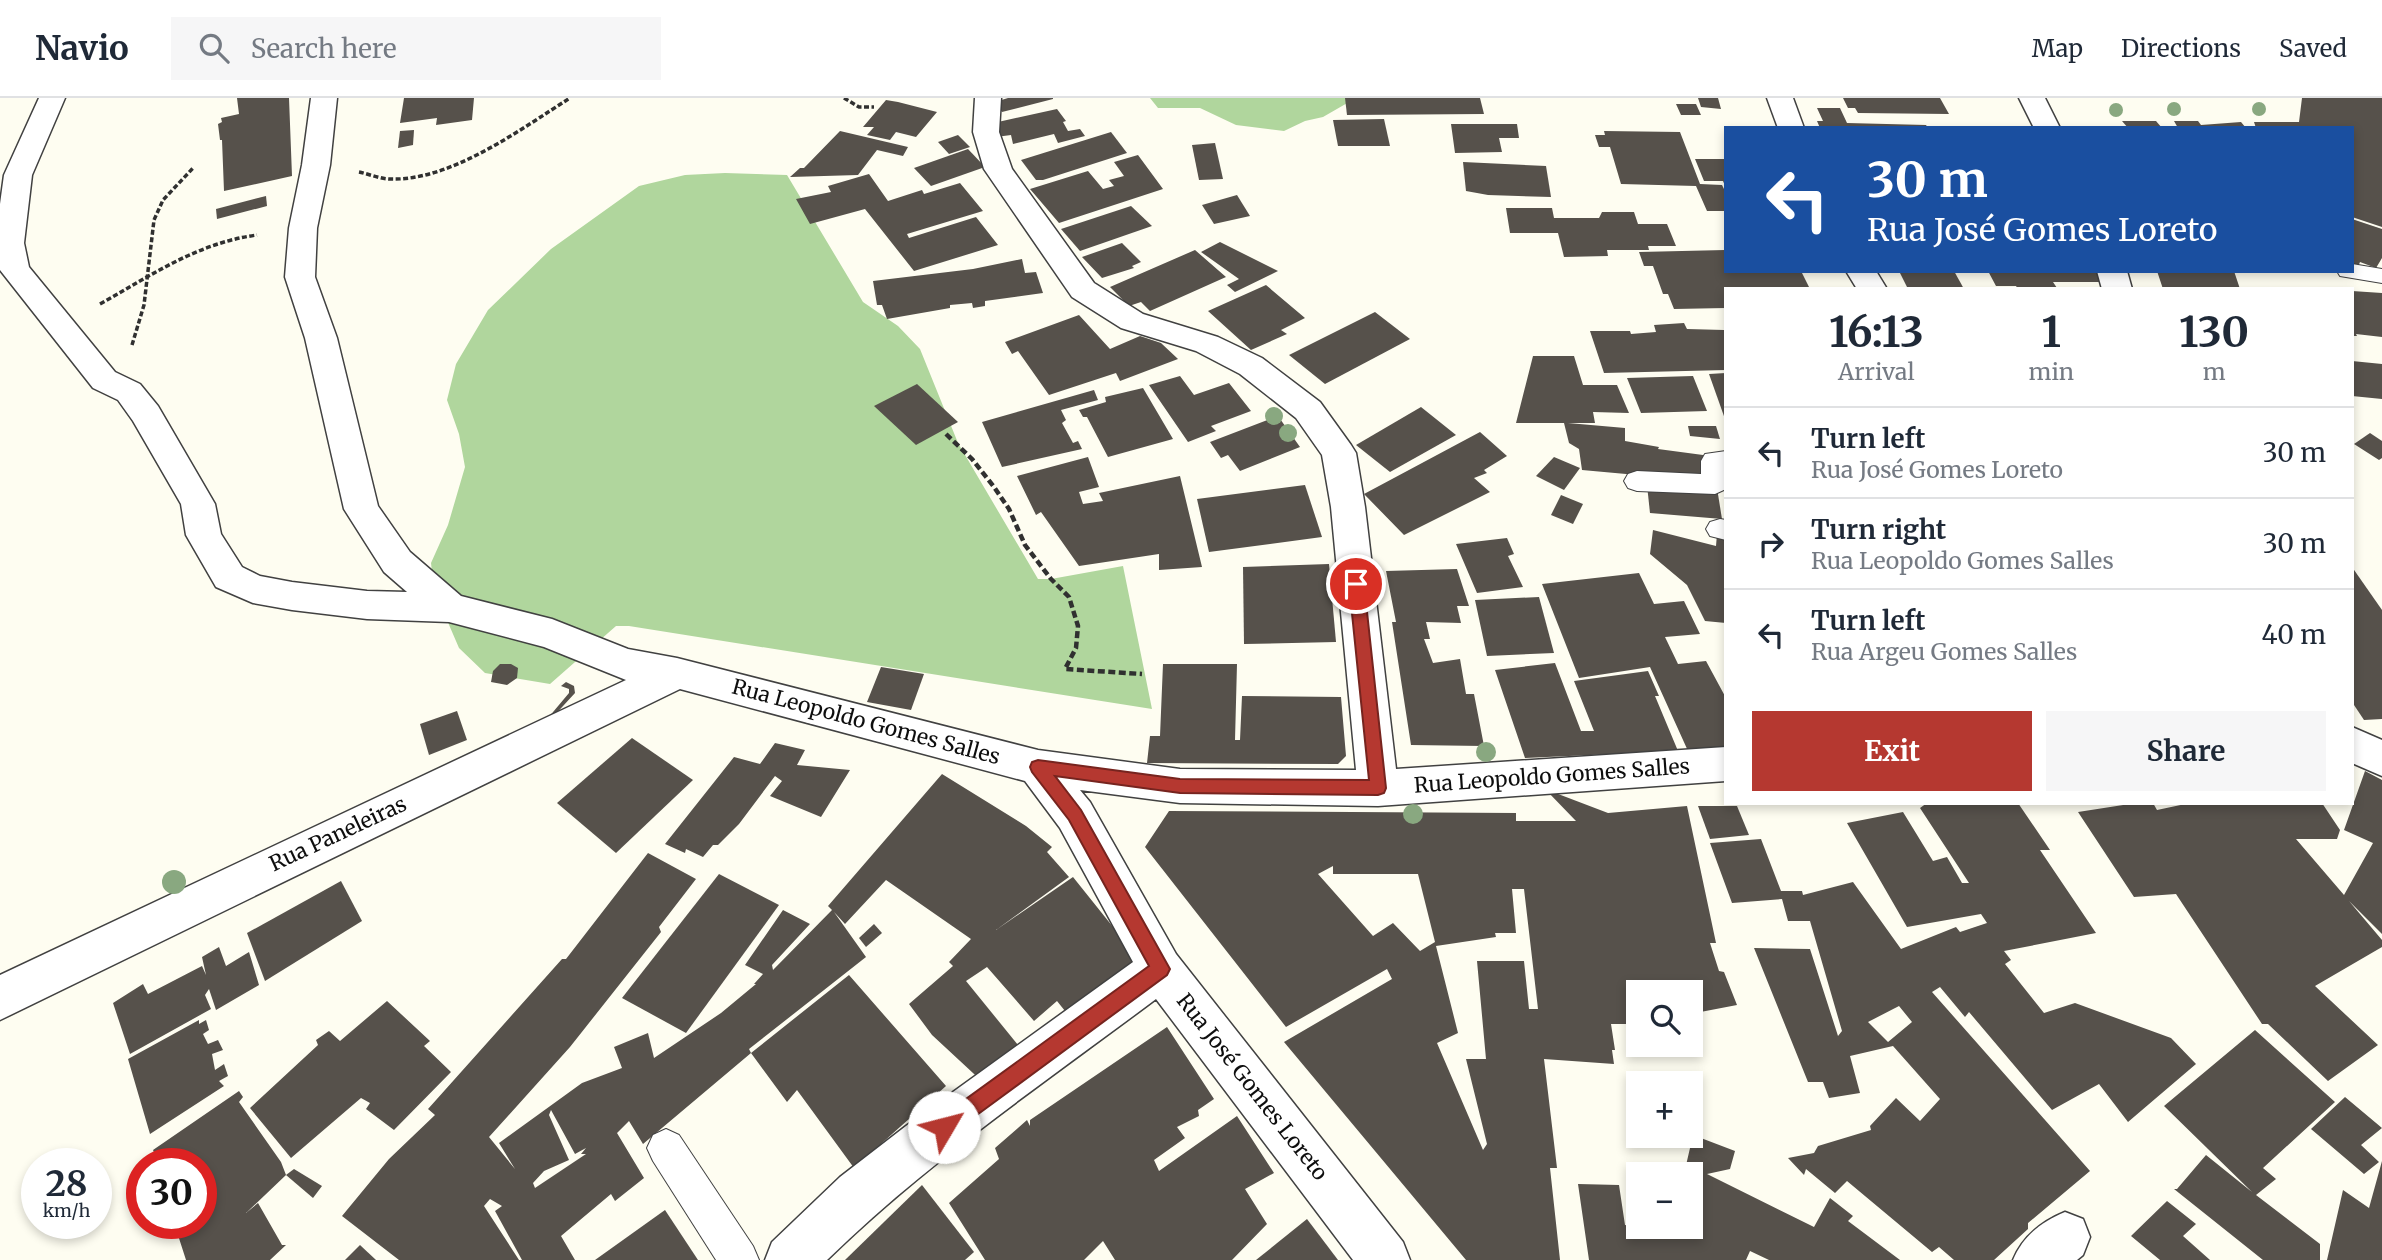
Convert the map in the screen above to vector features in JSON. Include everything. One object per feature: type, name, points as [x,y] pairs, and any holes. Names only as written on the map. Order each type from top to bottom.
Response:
[{"type":"street","points":[[52,98],[18,175],[9,243],[15,269],[53,320],[104,380],[129,393],[157,431],[198,503],[204,535],[229,577],[253,589],[292,596],[367,606],[449,608]]},
{"type":"street","points":[[324,98],[316,165],[303,228],[300,277],[321,338],[361,509],[397,562],[449,608]]},
{"type":"street","points":[[988,98],[986,132],[998,169],[1083,290],[1132,321],[1207,344],[1251,366],[1308,410],[1339,453],[1348,507],[1378,788]]},
{"type":"street","points":[[1780,98],[1790,126]]},
{"type":"street","points":[[2032,98],[2046,126]]},
{"type":"street","name":"Rua Leopoldo Gomes Salles","points":[[449,608],[552,635],[624,664],[677,673],[1038,767],[1180,786],[1378,788],[1724,764]]},
{"type":"street","name":"Rua Paneleiras","points":[[0,998],[677,673]]},
{"type":"street","points":[[2354,737],[2382,738]]},
{"type":"street","points":[[2354,745],[2382,759]]},
{"type":"street","name":"Rua José Gomes Loreto","points":[[1038,767],[1075,815],[1160,969],[1385,1260]]},
{"type":"street","points":[[790,1260],[858,1195],[923,1143],[1160,969]]},
{"type":"lane","points":[[2354,272],[2382,276]]},
{"type":"lane","points":[[1637,481],[1715,484],[1714,461],[1724,460]]},
{"type":"lane","points":[[666,1148],[739,1260]]},
{"type":"path","points":[[316,165],[392,179],[434,173],[518,130],[570,98]]},
{"type":"path","points":[[844,98],[859,107],[874,107]]},
{"type":"path","points":[[129,393],[122,370],[139,327],[154,220],[163,201],[194,167]]},
{"type":"path","points":[[53,320],[97,305],[184,253],[204,245],[261,235],[287,227],[303,228]]},
{"type":"path","points":[[946,434],[972,459],[994,487],[1009,509],[1025,545],[1051,579],[1069,597],[1079,626],[1076,648],[1065,669],[1142,674]]},
{"type":"green space","points":[[1150,98],[1356,98],[1323,117],[1305,121],[1284,131],[1236,125],[1200,108],[1158,108]]},
{"type":"green space","points":[[685,175],[787,175],[863,302],[898,326],[920,349],[958,443],[1038,579],[1123,566],[1152,709],[629,626],[616,626],[550,684],[485,673],[459,648],[434,590],[431,563],[448,525],[465,467],[459,434],[447,400],[456,364],[488,310],[551,249],[639,186]]},
{"type":"building","points":[[237,98],[289,98],[292,176],[224,191],[222,140],[218,124],[222,122],[221,118],[239,114]]},
{"type":"building","points":[[404,98],[474,98],[472,120],[436,125],[437,118],[400,123]]},
{"type":"building","points":[[1008,98],[1053,99],[1002,112],[995,102]]},
{"type":"building","points":[[1345,98],[1480,98],[1484,114],[1347,115]]},
{"type":"building","points":[[1698,98],[1718,98],[1721,109],[1701,107]]},
{"type":"building","points":[[1843,98],[1940,98],[1949,114],[1858,113],[1855,108],[1848,108]]},
{"type":"building","points":[[2302,98],[2382,98],[2382,227],[2354,218],[2354,126],[2255,126],[2254,122],[2299,122]]},
{"type":"building","points":[[886,100],[937,112],[916,137],[896,132],[890,140],[867,135],[874,127],[863,127]]},
{"type":"building","points":[[1676,104],[1696,104],[1701,115],[1681,115]]},
{"type":"building","points":[[1817,108],[1840,108],[1847,123],[1927,126],[1819,126],[1817,121],[1823,121]]},
{"type":"building","points":[[1057,109],[1066,121],[1063,122],[1068,131],[1080,129],[1085,136],[1058,143],[1054,134],[1013,144],[1011,135],[996,137],[989,124]]},
{"type":"building","points":[[1384,119],[1390,146],[1338,146],[1333,120]]},
{"type":"building","points":[[2122,121],[2156,121],[2160,126],[2126,126]]},
{"type":"building","points":[[2174,121],[2198,121],[2201,125],[2241,122],[2244,126],[2177,126]]},
{"type":"building","points":[[1451,124],[1517,124],[1519,138],[1499,138],[1502,152],[1455,153]]},
{"type":"building","points":[[414,130],[413,145],[398,148],[400,131]]},
{"type":"building","points":[[840,131],[908,147],[903,156],[877,150],[858,175],[790,177],[800,168],[804,168]]},
{"type":"building","points":[[1604,131],[1680,132],[1700,184],[1722,185],[1724,211],[1707,211],[1696,186],[1621,184],[1610,147],[1599,147],[1595,135],[1605,135]]},
{"type":"building","points":[[1111,132],[1127,153],[1043,180],[1036,180],[1021,160]]},
{"type":"building","points":[[958,135],[970,147],[949,154],[938,142]]},
{"type":"building","points":[[1215,143],[1223,179],[1199,180],[1192,145]]},
{"type":"building","points":[[968,149],[985,167],[931,186],[914,168]]},
{"type":"building","points":[[1138,155],[1163,189],[1059,223],[1030,189],[1088,171],[1103,189],[1114,186],[1109,180],[1124,176],[1114,162]]},
{"type":"building","points":[[1695,159],[1724,159],[1724,183],[1723,181],[1704,181]]},
{"type":"building","points":[[1463,162],[1546,166],[1551,197],[1488,195],[1466,191]]},
{"type":"building","points":[[869,174],[888,201],[922,190],[924,194],[960,183],[983,211],[907,234],[909,238],[976,217],[998,245],[914,271],[865,209],[810,224],[796,199],[831,192],[828,186]]},
{"type":"building","points":[[1237,195],[1250,216],[1214,224],[1202,205]]},
{"type":"building","points":[[266,196],[267,206],[217,219],[216,209]]},
{"type":"building","points":[[1131,206],[1152,226],[1080,251],[1061,229]]},
{"type":"building","points":[[1506,208],[1552,208],[1554,218],[1599,218],[1602,212],[1634,212],[1638,224],[1667,224],[1676,246],[1648,246],[1649,250],[1607,250],[1608,256],[1564,257],[1558,233],[1510,233]]},
{"type":"building","points":[[2354,220],[2382,229],[2382,258],[2376,268],[2360,262],[2358,267],[2354,265]]},
{"type":"building","points":[[1220,242],[1278,271],[1235,292],[1227,285],[1239,279],[1201,252]]},
{"type":"building","points":[[1122,243],[1141,262],[1132,266],[1134,268],[1102,278],[1082,257]]},
{"type":"building","points":[[1195,250],[1226,277],[1150,311],[1141,302],[1129,306],[1110,287]]},
{"type":"building","points":[[1724,250],[1724,273],[1802,273],[1809,287],[1724,287],[1724,308],[1674,309],[1668,294],[1663,294],[1653,266],[1644,266],[1639,252]]},
{"type":"building","points":[[1022,259],[1025,273],[1036,272],[1043,293],[985,301],[985,306],[973,308],[972,303],[950,305],[950,308],[887,319],[882,305],[877,305],[873,281],[973,269]]},
{"type":"building","points":[[1900,273],[1955,273],[1963,287],[1907,287]]},
{"type":"building","points":[[1989,273],[2102,273],[2108,282],[2053,282],[2056,287],[1996,286]]},
{"type":"building","points":[[2158,273],[2235,273],[2239,287],[2197,287],[2162,287]]},
{"type":"building","points":[[1266,285],[1305,318],[1281,330],[1287,334],[1251,350],[1208,311]]},
{"type":"building","points":[[2354,291],[2382,293],[2382,337],[2356,334],[2357,336],[2354,336]]},
{"type":"building","points":[[1375,312],[1410,339],[1325,384],[1289,355]]},
{"type":"building","points":[[1079,315],[1110,349],[1140,336],[1161,343],[1178,359],[1120,381],[1116,373],[1049,395],[1018,351],[1012,354],[1005,342]]},
{"type":"building","points":[[1684,323],[1687,329],[1724,330],[1724,370],[1604,373],[1590,331],[1630,331],[1631,334],[1656,332],[1654,325]]},
{"type":"building","points":[[1533,356],[1574,356],[1583,385],[1617,385],[1629,413],[1593,412],[1595,423],[1568,423],[1625,428],[1625,441],[1703,455],[1714,482],[1582,470],[1579,449],[1569,443],[1564,423],[1516,423]]},
{"type":"building","points":[[2354,361],[2382,364],[2382,399],[2354,396]]},
{"type":"building","points":[[1724,373],[1724,416],[1709,374]]},
{"type":"building","points":[[1180,376],[1194,395],[1229,383],[1251,411],[1211,426],[1216,431],[1188,442],[1149,385]]},
{"type":"building","points":[[1693,376],[1707,411],[1641,413],[1627,378]]},
{"type":"building","points":[[917,384],[958,422],[916,445],[874,406]]},
{"type":"building","points":[[1143,388],[1173,439],[1108,457],[1087,417],[1083,417],[1079,410],[1106,402],[1105,397]]},
{"type":"building","points":[[1094,390],[1098,400],[1061,410],[1066,420],[1062,423],[1073,443],[1078,441],[1082,449],[1002,467],[982,422]]},
{"type":"building","points":[[1421,407],[1456,435],[1390,472],[1356,445]]},
{"type":"building","points":[[1278,416],[1300,447],[1240,471],[1228,455],[1221,458],[1210,442]]},
{"type":"building","points":[[1688,426],[1716,426],[1720,439],[1690,436]]},
{"type":"building","points":[[1480,432],[1507,456],[1484,470],[1487,473],[1474,478],[1490,492],[1404,535],[1364,494]]},
{"type":"building","points":[[2370,433],[2382,441],[2382,458],[2379,460],[2354,444]]},
{"type":"building","points":[[1088,457],[1099,487],[1079,492],[1083,504],[1103,501],[1099,493],[1180,476],[1202,567],[1159,570],[1159,554],[1079,566],[1041,512],[1036,515],[1017,476]]},
{"type":"building","points":[[1554,457],[1580,468],[1564,490],[1536,476]]},
{"type":"building","points":[[1305,485],[1322,537],[1209,552],[1197,499]]},
{"type":"building","points":[[1647,485],[1717,488],[1722,519],[1650,513]]},
{"type":"building","points":[[1561,495],[1583,504],[1573,524],[1551,515]]},
{"type":"building","points":[[1653,530],[1716,546],[1717,534],[1724,536],[1724,623],[1705,621],[1687,585],[1650,554]]},
{"type":"building","points":[[1507,538],[1514,554],[1508,556],[1523,587],[1477,593],[1456,544]]},
{"type":"building","points":[[1329,564],[1336,642],[1244,644],[1243,567]]},
{"type":"building","points":[[1457,569],[1469,606],[1457,606],[1461,623],[1426,622],[1430,639],[1424,639],[1433,663],[1460,659],[1466,694],[1474,694],[1484,746],[1411,745],[1392,622],[1396,622],[1386,571]]},
{"type":"building","points":[[2354,570],[2382,610],[2382,719],[2364,720],[2354,705]]},
{"type":"building","points":[[1639,573],[1654,604],[1684,601],[1700,634],[1665,637],[1678,664],[1706,661],[1724,694],[1724,749],[1688,751],[1650,667],[1579,678],[1542,584]]},
{"type":"building","points":[[1539,597],[1554,653],[1487,656],[1475,600]]},
{"type":"building","points":[[1555,663],[1581,731],[1594,731],[1574,681],[1648,671],[1659,696],[1655,696],[1678,751],[1525,758],[1495,670]]},
{"type":"building","points":[[500,664],[511,664],[518,668],[517,678],[507,685],[491,682],[493,671]]},
{"type":"building","points":[[1163,664],[1237,664],[1235,740],[1240,740],[1242,696],[1341,697],[1346,756],[1338,764],[1147,763],[1150,736],[1160,736]]},
{"type":"building","points":[[881,667],[924,674],[911,710],[867,702]]},
{"type":"building","points":[[566,682],[574,686],[575,693],[552,718],[548,718],[569,693],[569,689],[561,686]]},
{"type":"building","points":[[457,711],[467,740],[429,755],[420,724]]},
{"type":"building","points":[[632,738],[693,780],[616,853],[557,803]]},
{"type":"building","points":[[775,743],[805,750],[797,765],[850,770],[821,817],[770,796],[782,781],[775,776],[739,824],[703,857],[665,844],[734,757],[760,764]]},
{"type":"building","points":[[2365,771],[2382,780],[2382,934],[2349,901],[2382,940],[2382,947],[2315,986],[2378,1045],[2328,1081],[2268,1024],[2262,1024],[2176,894],[2134,897],[2078,812],[2123,805],[2154,805],[2157,810],[2181,805],[2323,805],[2340,830],[2337,839],[2296,839],[2344,895],[2373,843],[2344,830]]},
{"type":"building","points":[[942,774],[1026,826],[1052,847],[1047,852],[1069,877],[996,930],[1073,877],[1149,972],[1077,1026],[1057,1001],[1034,1021],[987,967],[966,981],[1031,1061],[987,1086],[932,1035],[909,1004],[953,966],[949,962],[971,939],[886,880],[845,924],[834,912],[866,957],[749,1049],[751,1053],[643,1144],[629,1121],[617,1133],[644,1178],[615,1201],[611,1194],[561,1236],[575,1260],[522,1260],[495,1211],[502,1206],[490,1199],[484,1206],[519,1260],[399,1260],[342,1216],[389,1159],[435,1115],[428,1109],[562,959],[566,959],[648,853],[696,879],[659,927],[661,932],[570,1047],[489,1137],[515,1169],[499,1143],[582,1083],[622,1068],[614,1047],[648,1033],[654,1058],[721,1013],[756,984],[763,974],[745,965],[783,910],[810,924],[772,965],[773,970],[832,910],[828,906]],"holes":[[[551,1110],[575,1154],[586,1148],[581,1154],[586,1154],[535,1188],[533,1183],[544,1171],[569,1160],[549,1115]]]},
{"type":"building","points":[[1545,789],[1608,813],[1687,806],[1716,943],[1710,943],[1719,971],[1724,972],[1737,1005],[1703,1012],[1703,980],[1626,980],[1626,1024],[1611,1024],[1614,1064],[1544,1059],[1557,1168],[1550,1168],[1560,1260],[1466,1260],[1284,1042],[1392,979],[1387,969],[1286,1027],[1145,847],[1169,811],[1516,813],[1516,821],[1576,821]],"holes":[[[1333,866],[1333,874],[1418,874],[1435,942],[1420,951],[1393,923],[1373,936],[1318,874]],[[1512,889],[1524,889],[1538,1009],[1529,1009],[1524,961],[1477,961],[1486,1059],[1466,1059],[1487,1144],[1483,1150],[1437,1043],[1458,1033],[1436,946],[1496,937],[1495,933],[1516,933]]]},
{"type":"building","points":[[1924,805],[2019,805],[2050,850],[2040,850],[2096,933],[2004,951],[2011,960],[2005,964],[2044,1013],[2075,1003],[2171,1038],[2196,1064],[2128,1122],[2099,1084],[2052,1110],[1969,1012],[1965,1017],[1940,987],[1932,992],[2090,1171],[2028,1223],[2028,1229],[1994,1260],[1954,1260],[1939,1247],[1932,1252],[1847,1181],[1835,1193],[1806,1169],[1804,1175],[1788,1158],[1814,1153],[1818,1146],[1871,1130],[1870,1126],[1896,1098],[1920,1121],[1940,1099],[1893,1046],[1850,1056],[1860,1093],[1829,1098],[1823,1082],[1808,1082],[1754,948],[1810,949],[1838,1036],[1842,1031],[1810,921],[1788,921],[1782,899],[1732,903],[1710,843],[1761,839],[1781,891],[1802,891],[1803,895],[1853,882],[1901,949],[1956,927],[1960,932],[1987,923],[1981,914],[1907,927],[1847,823],[1903,812],[1933,861],[1947,857],[1962,883],[1969,883],[1920,808]],"holes":[[[1899,1006],[1912,1022],[1888,1042],[1868,1022]]]},
{"type":"building","points":[[1698,806],[1737,806],[1749,835],[1710,839]]},
{"type":"building","points":[[719,874],[779,905],[686,1033],[622,998]]},
{"type":"building","points":[[341,881],[362,921],[265,981],[247,933]]},
{"type":"building","points":[[874,924],[882,933],[866,947],[859,938]]},
{"type":"building","points":[[219,947],[226,966],[249,952],[259,985],[216,1010],[209,989],[205,995],[211,1009],[130,1054],[113,1003],[143,984],[148,994],[202,966],[206,975],[202,957]]},
{"type":"building","points":[[849,975],[946,1086],[854,1168],[797,1090],[787,1102],[751,1053]]},
{"type":"building","points":[[387,1001],[430,1041],[424,1046],[451,1072],[394,1130],[366,1109],[370,1103],[361,1098],[291,1158],[250,1108],[318,1045],[316,1040],[329,1031],[340,1041]]},
{"type":"building","points":[[199,1020],[199,1024],[206,1020],[209,1030],[203,1034],[208,1044],[218,1040],[223,1050],[212,1054],[215,1070],[224,1064],[228,1076],[219,1081],[224,1086],[150,1134],[128,1059]]},
{"type":"building","points":[[1167,1027],[1214,1099],[1198,1110],[1199,1116],[1177,1127],[1185,1138],[1154,1160],[1159,1171],[1237,1116],[1274,1173],[1245,1189],[1267,1224],[1232,1260],[1115,1260],[1103,1241],[1084,1260],[985,1260],[949,1203],[999,1159],[995,1148],[1027,1120],[1030,1126],[1030,1120]]},
{"type":"building","points":[[2255,1030],[2335,1102],[2263,1168],[2276,1179],[2256,1195],[2320,1244],[2320,1260],[2263,1260],[2174,1189],[2177,1189],[2206,1155],[2252,1192],[2164,1106]]},
{"type":"building","points":[[239,1091],[243,1097],[239,1102],[281,1162],[286,1175],[246,1213],[258,1203],[282,1245],[286,1245],[270,1260],[186,1260],[179,1239],[217,1239],[217,1148],[156,1148]]},
{"type":"building","points":[[2345,1097],[2382,1128],[2361,1145],[2379,1162],[2364,1174],[2311,1129]]},
{"type":"building","points":[[1703,1139],[1735,1151],[1730,1169],[1707,1174],[1814,1227],[1830,1198],[1853,1216],[1848,1221],[1900,1260],[1769,1260],[1750,1251],[1746,1260],[1589,1260],[1578,1184],[1619,1185],[1626,1239],[1703,1239],[1703,1162],[1687,1162],[1690,1148],[1703,1148]]},
{"type":"building","points":[[2382,1161],[2382,1260],[2327,1260],[2343,1190],[2369,1208]]},
{"type":"building","points":[[294,1169],[322,1186],[313,1198],[286,1175]]},
{"type":"building","points":[[922,1185],[974,1252],[965,1260],[845,1260]]},
{"type":"building","points":[[2167,1201],[2196,1224],[2183,1236],[2210,1260],[2160,1260],[2131,1236]]},
{"type":"building","points":[[665,1210],[698,1260],[595,1260]]},
{"type":"building","points":[[1307,1219],[1338,1260],[1256,1260]]},
{"type":"building","points":[[360,1245],[376,1260],[345,1260]]},
{"type":"route","points":[[944,1127],[1160,969],[1075,815],[1038,767],[1180,786],[1378,788],[1356,584]]}]
